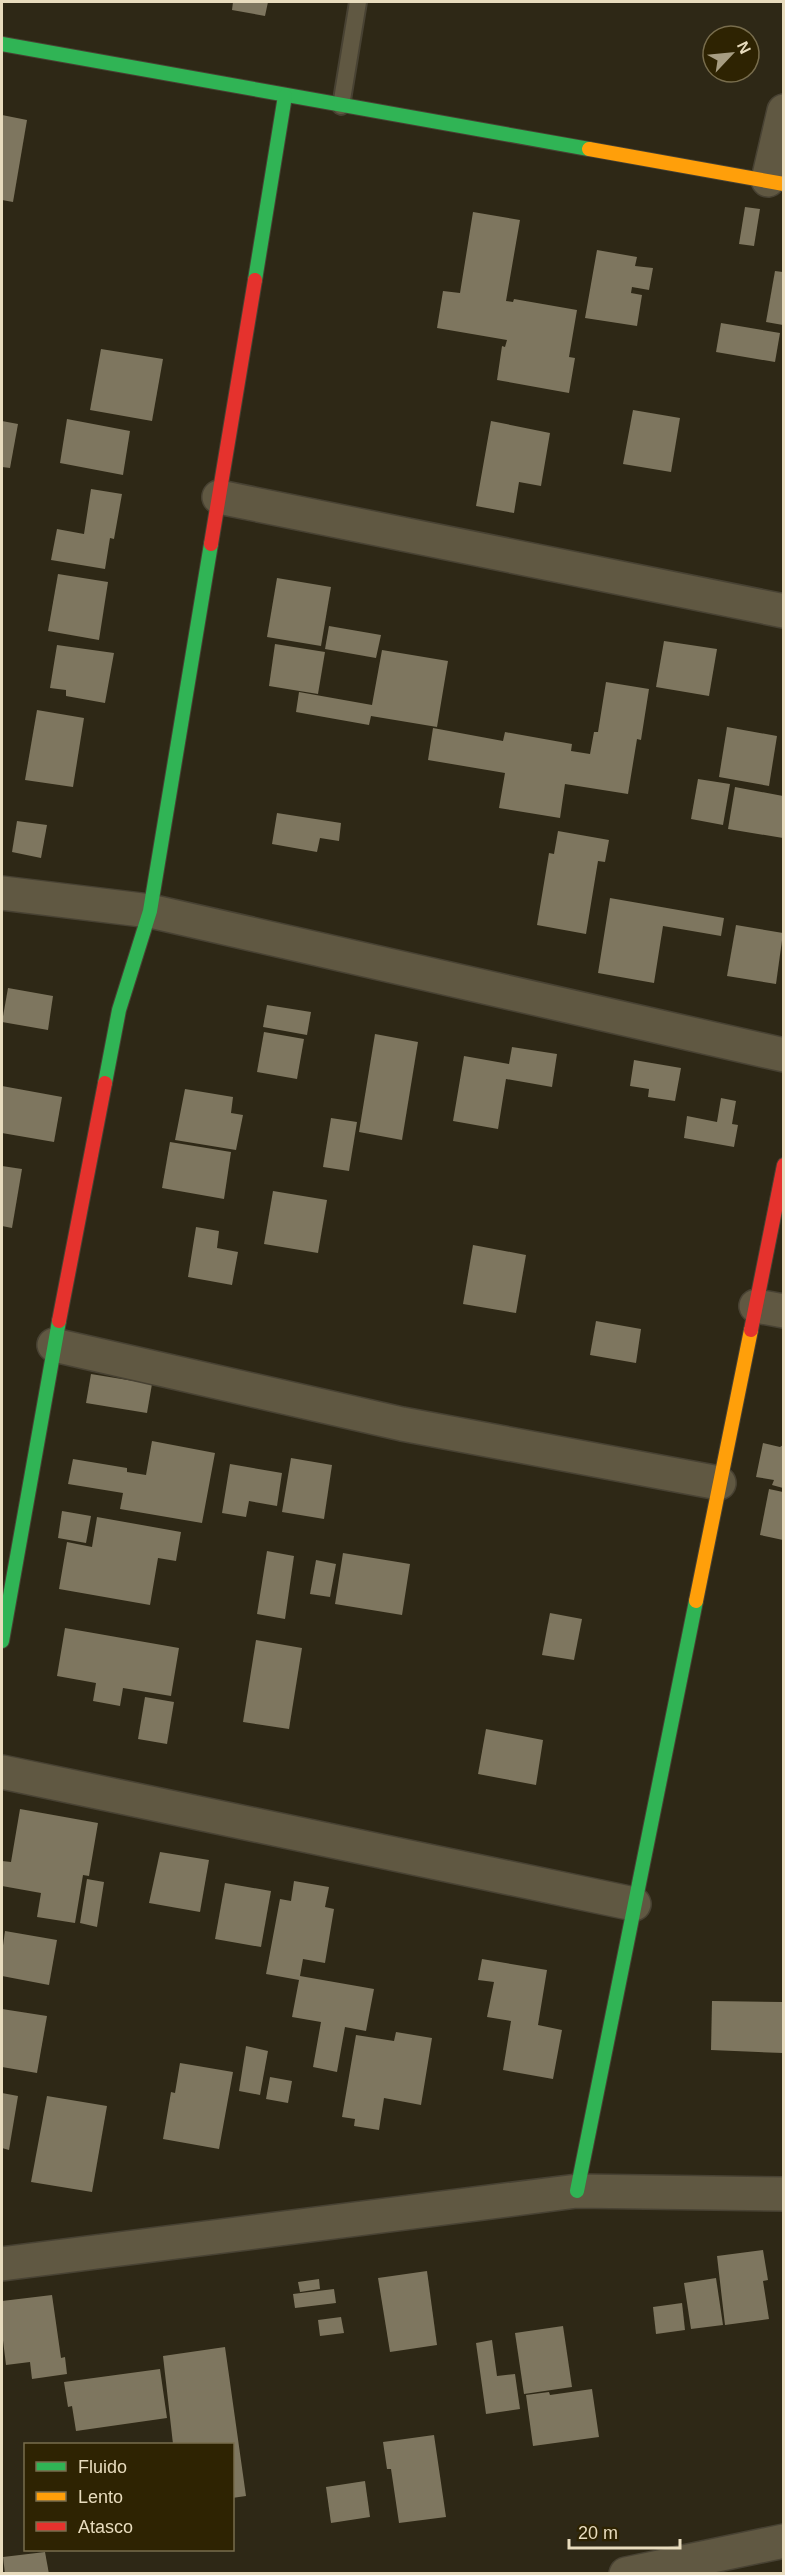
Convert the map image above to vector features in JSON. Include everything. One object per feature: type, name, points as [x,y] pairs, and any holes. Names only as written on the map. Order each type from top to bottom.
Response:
[{"type":"street","points":[[2,44],[776,182],[783,111]]},
{"type":"street","points":[[2,1641],[54,1345],[119,1010],[150,911],[285,96]]},
{"type":"street","points":[[219,496],[783,611]]},
{"type":"street","points":[[2,893],[150,911],[783,1055]]},
{"type":"street","points":[[577,2191],[719,1483],[770,1309],[783,1165]]},
{"type":"street","points":[[54,1345],[402,1424],[719,1483]]},
{"type":"street","points":[[2,1772],[634,1904]]},
{"type":"street","points":[[2,2264],[577,2191],[783,2194]]},
{"type":"street","points":[[626,2574],[783,2541]]},
{"type":"lane","points":[[341,106],[358,2]]},
{"type":"building","points":[[233,2],[268,2],[265,16],[232,10]]},
{"type":"building","points":[[2,115],[27,120],[13,202],[2,200]]},
{"type":"building","points":[[745,207],[760,209],[754,246],[739,244]]},
{"type":"building","points":[[473,212],[520,220],[506,301],[513,302],[514,299],[577,310],[569,357],[575,358],[569,393],[497,380],[502,346],[505,347],[507,340],[437,328],[443,291],[460,293]]},
{"type":"building","points":[[597,250],[637,257],[635,266],[653,268],[649,290],[632,287],[631,293],[642,295],[637,326],[585,318]]},
{"type":"building","points":[[775,271],[783,272],[783,325],[766,322]]},
{"type":"building","points":[[721,323],[780,333],[775,362],[716,352]]},
{"type":"building","points":[[101,349],[163,359],[152,421],[90,410]]},
{"type":"building","points":[[633,410],[680,418],[671,472],[623,464]]},
{"type":"building","points":[[67,419],[130,431],[123,475],[60,463]]},
{"type":"building","points":[[2,421],[18,424],[10,468],[2,467]]},
{"type":"building","points":[[491,421],[550,433],[541,486],[519,482],[514,513],[476,506]]},
{"type":"building","points":[[91,489],[122,494],[114,539],[110,538],[105,569],[51,560],[57,529],[84,534]]},
{"type":"building","points":[[58,574],[108,582],[99,640],[48,631]]},
{"type":"building","points":[[277,578],[331,587],[321,646],[267,637]]},
{"type":"building","points":[[329,626],[381,635],[376,658],[325,649]]},
{"type":"building","points":[[664,641],[717,649],[709,696],[656,687]]},
{"type":"building","points":[[275,644],[325,652],[318,694],[269,686]]},
{"type":"building","points":[[57,645],[114,653],[105,703],[66,696],[66,690],[50,688]]},
{"type":"building","points":[[382,650],[448,661],[437,727],[371,716],[369,725],[296,712],[299,692],[372,705]]},
{"type":"building","points":[[606,682],[649,689],[641,740],[637,739],[628,794],[565,784],[560,818],[499,808],[505,773],[428,760],[433,728],[503,741],[505,732],[572,744],[571,751],[590,754],[594,732],[598,732]]},
{"type":"building","points":[[37,710],[84,718],[73,787],[25,780]]},
{"type":"building","points":[[727,727],[777,736],[769,786],[719,777]]},
{"type":"building","points":[[698,779],[730,784],[723,825],[691,819]]},
{"type":"building","points":[[735,787],[783,796],[783,838],[728,829]]},
{"type":"building","points":[[277,813],[341,823],[339,841],[320,838],[317,852],[272,844]]},
{"type":"building","points":[[17,821],[47,825],[41,858],[12,852]]},
{"type":"building","points":[[558,831],[609,840],[605,862],[598,861],[586,934],[537,925],[549,853],[554,854]]},
{"type":"building","points":[[610,898],[724,918],[721,936],[663,926],[654,983],[598,973]]},
{"type":"building","points":[[736,925],[783,933],[776,984],[727,976]]},
{"type":"building","points":[[8,988],[53,996],[48,1030],[2,1022]]},
{"type":"building","points":[[267,1005],[311,1012],[307,1035],[263,1027]]},
{"type":"building","points":[[264,1032],[304,1039],[297,1079],[257,1072]]},
{"type":"building","points":[[375,1034],[418,1042],[402,1140],[359,1132]]},
{"type":"building","points":[[512,1047],[557,1054],[552,1087],[506,1079],[498,1129],[453,1121],[464,1056],[509,1064]]},
{"type":"building","points":[[634,1060],[681,1068],[675,1101],[648,1097],[649,1089],[630,1086]]},
{"type":"building","points":[[2,1086],[62,1097],[54,1142],[2,1133]]},
{"type":"building","points":[[185,1089],[233,1097],[231,1113],[243,1115],[236,1150],[175,1140]]},
{"type":"building","points":[[721,1098],[736,1101],[732,1124],[738,1125],[734,1147],[684,1138],[687,1116],[717,1122]]},
{"type":"building","points":[[331,1118],[357,1122],[349,1171],[323,1167]]},
{"type":"building","points":[[170,1142],[231,1152],[224,1199],[162,1188]]},
{"type":"building","points":[[2,1166],[22,1169],[12,1228],[2,1226]]},
{"type":"building","points":[[273,1191],[327,1200],[318,1253],[264,1244]]},
{"type":"building","points":[[196,1227],[219,1231],[217,1248],[238,1252],[232,1285],[188,1277]]},
{"type":"building","points":[[473,1245],[526,1255],[516,1313],[463,1304]]},
{"type":"building","points":[[596,1321],[641,1329],[636,1363],[590,1355]]},
{"type":"building","points":[[91,1374],[152,1384],[147,1413],[86,1403]]},
{"type":"building","points":[[152,1441],[215,1453],[202,1523],[120,1509],[123,1493],[68,1484],[73,1459],[127,1468],[127,1472],[146,1475]]},
{"type":"building","points":[[763,1443],[780,1447],[783,1445],[783,1488],[772,1485],[774,1480],[756,1477]]},
{"type":"building","points":[[291,1458],[332,1465],[324,1519],[282,1512]]},
{"type":"building","points":[[230,1464],[282,1473],[277,1506],[249,1501],[246,1517],[222,1513]]},
{"type":"building","points":[[769,1489],[783,1492],[783,1540],[760,1535]]},
{"type":"building","points":[[62,1511],[91,1516],[86,1543],[58,1538]]},
{"type":"building","points":[[97,1517],[181,1532],[176,1561],[158,1558],[150,1605],[59,1589],[67,1542],[92,1547]]},
{"type":"building","points":[[267,1551],[294,1556],[285,1619],[257,1614]]},
{"type":"building","points":[[343,1553],[410,1564],[402,1615],[335,1604]]},
{"type":"building","points":[[316,1560],[336,1564],[330,1597],[310,1594]]},
{"type":"building","points":[[550,1613],[582,1619],[574,1660],[542,1655]]},
{"type":"building","points":[[65,1628],[179,1648],[171,1696],[123,1688],[120,1706],[93,1701],[96,1683],[57,1676]]},
{"type":"building","points":[[256,1640],[302,1648],[289,1729],[243,1722]]},
{"type":"building","points":[[145,1697],[174,1702],[167,1744],[138,1739]]},
{"type":"building","points":[[486,1729],[543,1740],[536,1785],[478,1774]]},
{"type":"building","points":[[20,1809],[98,1823],[89,1876],[83,1875],[75,1923],[37,1917],[41,1893],[2,1886],[2,1861],[11,1862]]},
{"type":"building","points":[[160,1852],[209,1860],[200,1912],[149,1903]]},
{"type":"building","points":[[87,1879],[104,1882],[97,1927],[80,1923]]},
{"type":"building","points":[[294,1881],[329,1887],[325,1907],[334,1909],[325,1963],[303,1959],[300,1976],[374,1989],[366,2031],[345,2027],[337,2072],[313,2067],[321,2022],[292,2017],[299,1980],[266,1974],[280,1899],[291,1901]]},
{"type":"building","points":[[225,1883],[271,1891],[261,1947],[215,1939]]},
{"type":"building","points":[[5,1931],[57,1940],[49,1985],[2,1976]]},
{"type":"building","points":[[482,1959],[547,1970],[538,2025],[562,2030],[553,2079],[503,2070],[511,2021],[487,2017],[494,1982],[478,1980]]},
{"type":"building","points":[[712,2001],[783,2002],[783,2053],[711,2050]]},
{"type":"building","points":[[2,2009],[47,2016],[37,2073],[2,2067]]},
{"type":"building","points":[[396,2032],[432,2038],[421,2105],[384,2098],[379,2130],[354,2126],[355,2119],[342,2117],[356,2035],[394,2041]]},
{"type":"building","points":[[246,2046],[268,2051],[260,2095],[239,2091]]},
{"type":"building","points":[[180,2063],[233,2072],[219,2149],[163,2139],[171,2092],[175,2093]]},
{"type":"building","points":[[270,2077],[292,2081],[288,2103],[266,2099]]},
{"type":"building","points":[[2,2093],[18,2096],[9,2150],[2,2148]]},
{"type":"building","points":[[47,2096],[107,2106],[92,2192],[31,2182]]},
{"type":"building","points":[[763,2250],[768,2280],[763,2281],[769,2319],[725,2325],[717,2256]]},
{"type":"building","points":[[427,2271],[437,2345],[390,2352],[378,2278]]},
{"type":"building","points":[[716,2278],[723,2325],[691,2329],[684,2283]]},
{"type":"building","points":[[319,2279],[320,2289],[300,2292],[298,2282]]},
{"type":"building","points":[[334,2289],[336,2303],[295,2308],[293,2294]]},
{"type":"building","points":[[52,2295],[61,2358],[65,2357],[67,2374],[32,2379],[30,2362],[6,2365],[2,2332],[2,2301]]},
{"type":"building","points":[[682,2303],[685,2330],[656,2334],[653,2307]]},
{"type":"building","points":[[341,2317],[344,2333],[320,2336],[318,2320]]},
{"type":"building","points":[[563,2326],[572,2387],[524,2394],[515,2333]]},
{"type":"building","points":[[492,2340],[497,2376],[515,2374],[520,2409],[486,2414],[476,2343]]},
{"type":"building","points":[[225,2347],[246,2496],[234,2498],[234,2443],[173,2443],[163,2356]]},
{"type":"building","points":[[160,2369],[167,2418],[76,2431],[72,2406],[68,2407],[64,2382]]},
{"type":"building","points":[[592,2389],[599,2437],[533,2446],[526,2395],[549,2392],[550,2395]]},
{"type":"building","points":[[434,2435],[446,2517],[399,2523],[391,2469],[387,2469],[383,2442]]},
{"type":"building","points":[[365,2481],[370,2517],[331,2523],[326,2487]]},
{"type":"building","points":[[45,2552],[49,2574],[5,2574],[3,2557]]},
{"type":"traffic: fast","points":[[2,44],[589,149]]},
{"type":"traffic: fast","points":[[255,280],[285,96]]},
{"type":"traffic: fast","points":[[105,1083],[119,1010],[150,911],[211,544]]},
{"type":"traffic: fast","points":[[2,1641],[59,1321]]},
{"type":"traffic: fast","points":[[577,2191],[696,1601]]},
{"type":"traffic: slow","points":[[589,149],[784,184]]},
{"type":"traffic: slow","points":[[696,1601],[751,1330]]},
{"type":"traffic: jam","points":[[211,544],[255,280]]},
{"type":"traffic: jam","points":[[59,1321],[105,1083]]},
{"type":"traffic: jam","points":[[751,1330],[784,1165]]}]
